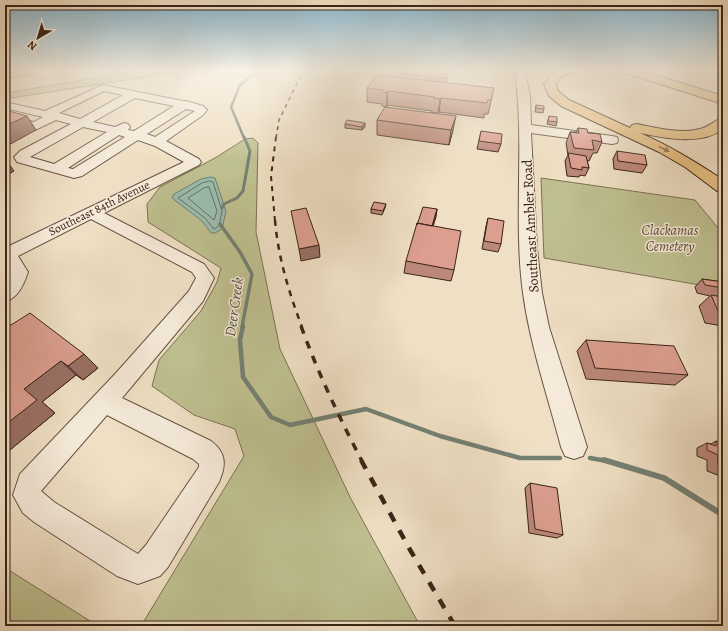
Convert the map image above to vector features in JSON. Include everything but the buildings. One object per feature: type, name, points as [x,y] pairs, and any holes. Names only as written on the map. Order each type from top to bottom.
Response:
[{"type":"highway","points":[[563,100],[679,157],[723,188]]},
{"type":"highway","points":[[595,117],[648,130],[674,134],[704,133],[717,128],[723,122]]},
{"type":"street","points":[[56,116],[80,100]]},
{"type":"street","points":[[5,119],[35,126],[92,100]]},
{"type":"street","points":[[122,100],[21,157],[22,159],[74,174],[77,173],[186,104]]},
{"type":"street","points":[[125,112],[145,100]]},
{"type":"street","points":[[148,112],[165,100]]},
{"type":"street","points":[[116,125],[138,135],[157,141],[201,110],[198,107],[168,100]]},
{"type":"street","name":"Southeast Ambler Road","points":[[524,100],[528,249],[532,293],[539,327],[574,447]]},
{"type":"street","points":[[5,105],[100,127]]},
{"type":"street","points":[[74,141],[100,127],[136,120]]},
{"type":"street","points":[[56,169],[116,125]]},
{"type":"street","points":[[525,128],[612,140]]},
{"type":"street","name":"Southeast 84th Avenue","points":[[6,255],[90,212],[194,162],[157,141]]},
{"type":"street","points":[[36,163],[49,156]]},
{"type":"street","points":[[90,212],[198,268],[205,278],[196,296],[105,402],[29,484],[27,495],[33,503],[44,512],[128,565],[138,569],[149,565],[157,556],[210,473],[213,464],[210,456],[202,450],[105,402]]},
{"type":"street","points":[[5,294],[15,283],[19,272],[14,262],[6,255]]},
{"type":"green space","points":[[253,138],[258,143],[256,232],[280,349],[351,499],[420,626],[141,626],[244,456],[235,429],[194,415],[152,386],[159,360],[201,311],[217,282],[221,268],[148,222],[147,204],[160,187],[215,158],[245,139]]},
{"type":"green space","name":"Clackamas Cemetery","points":[[541,178],[695,200],[723,234],[723,289],[544,258]]},
{"type":"green space","points":[[5,568],[7,569],[98,626],[5,626]]},
{"type":"water","points":[[210,177],[215,178],[226,211],[222,229],[215,233],[211,233],[202,221],[172,198],[174,194],[201,179]]},
{"type":"waterway","name":"Deer Creek","points":[[234,100],[231,107],[244,138]]},
{"type":"waterway","name":"Deer Creek","points":[[222,208],[224,204],[237,198],[243,191],[250,151],[244,137]]},
{"type":"waterway","name":"Deer Creek","points":[[220,224],[240,252],[252,274],[242,327]]},
{"type":"waterway","name":"Deer Creek","points":[[243,326],[240,340],[243,377],[271,417],[290,425],[366,409],[440,436],[520,458],[560,458]]},
{"type":"waterway","name":"Deer Creek","points":[[590,458],[607,461]]},
{"type":"waterway","name":"Deer Creek","points":[[604,460],[664,478],[723,515]]},
{"type":"railway","points":[[276,138],[279,120],[289,100]]},
{"type":"railway","points":[[275,221],[271,176],[276,137]]},
{"type":"railway","points":[[275,220],[276,234],[285,275],[302,327]]},
{"type":"railway","points":[[301,326],[329,395],[362,461]]},
{"type":"railway","points":[[361,460],[409,548],[455,626]]}]
